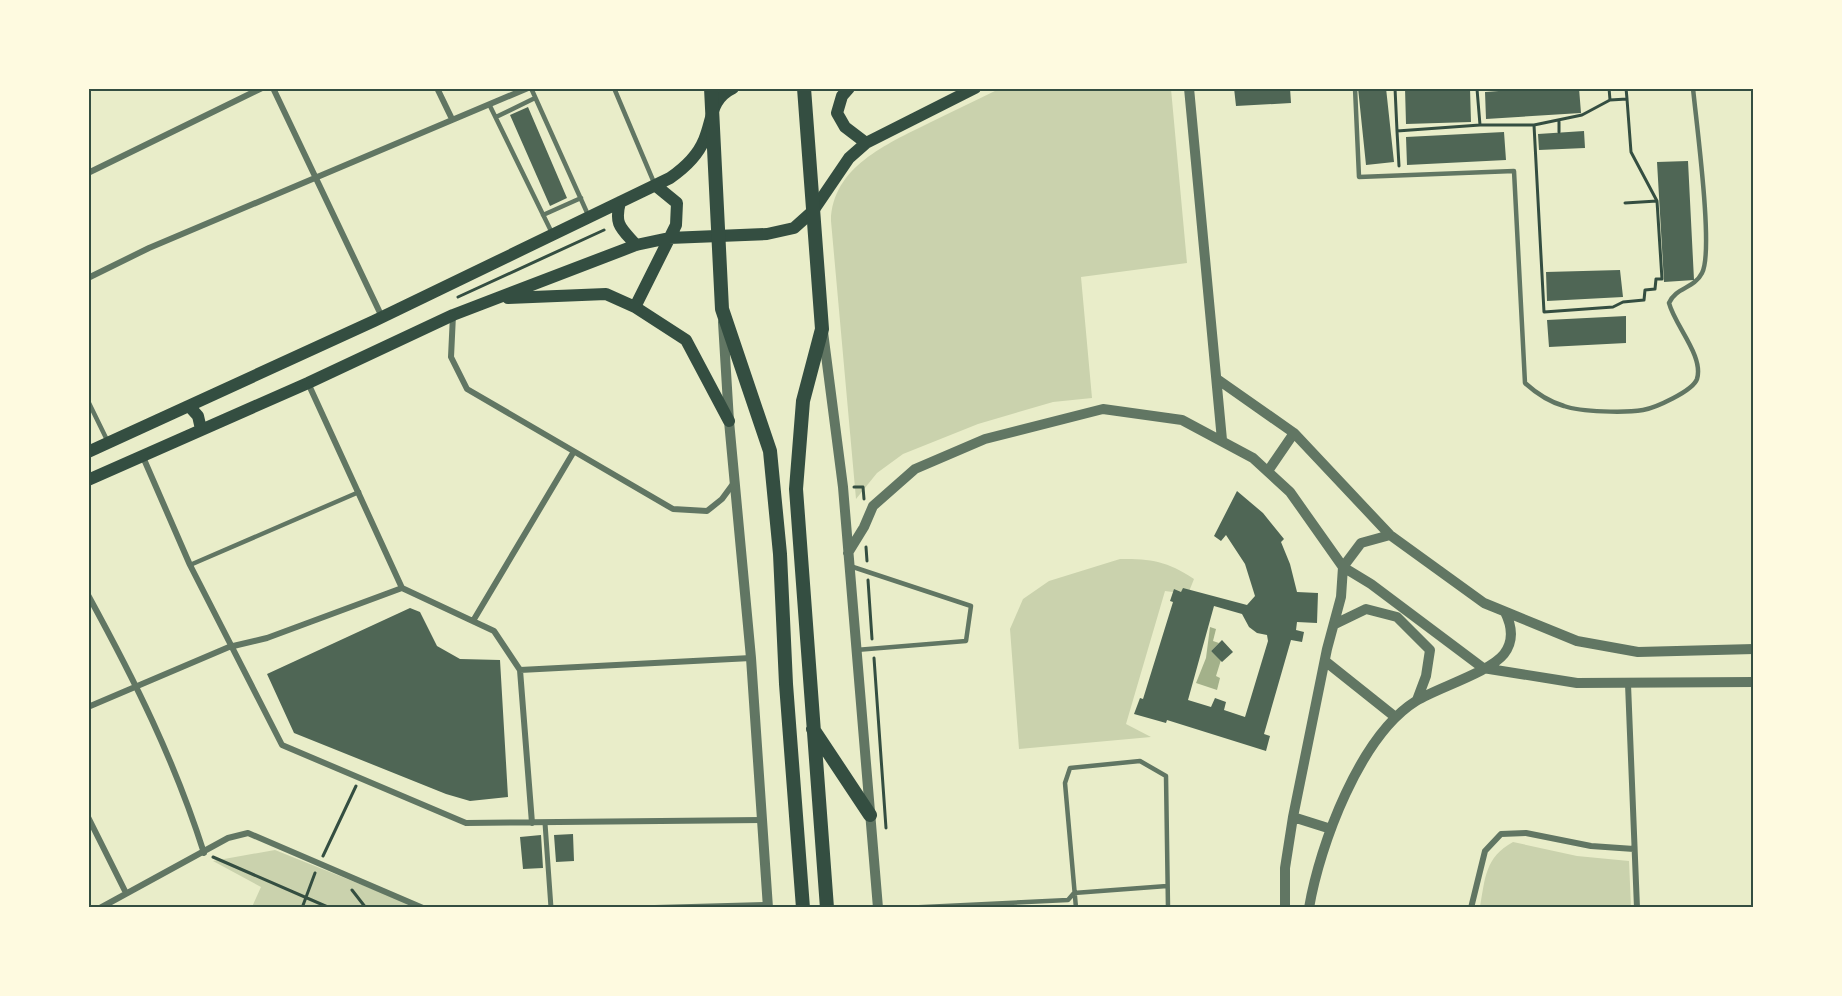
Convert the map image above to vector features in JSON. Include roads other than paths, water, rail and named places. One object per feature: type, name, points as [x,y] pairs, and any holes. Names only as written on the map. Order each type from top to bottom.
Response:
[{"type":"main road","points":[[711,88],[722,309],[770,451],[780,554],[786,684],[803,908]]},
{"type":"main road","points":[[88,452],[382,317],[655,185],[681,170],[694,155],[704,141],[715,101],[733,88]]},
{"type":"main road","points":[[804,88],[822,329],[803,401],[796,489],[811,726],[827,908]]},
{"type":"main road","points":[[849,88],[842,96],[837,113],[845,127],[866,143]]},
{"type":"main road","points":[[88,480],[308,383],[453,315],[636,245],[669,238],[720,234],[767,234],[794,228],[813,211],[849,158],[866,143],[975,88]]},
{"type":"main road","points":[[635,307],[676,225],[677,203],[655,185]]},
{"type":"main road","points":[[620,201],[616,216],[618,224],[636,245]]},
{"type":"main road","points":[[497,298],[606,294],[635,307],[686,340],[729,421]]},
{"type":"main road","points":[[189,406],[198,416],[201,429]]},
{"type":"main road","points":[[811,726],[870,815]]},
{"type":"street","points":[[88,173],[262,88]]},
{"type":"street","points":[[273,88],[382,317]]},
{"type":"street","points":[[437,88],[452,119]]},
{"type":"street","points":[[88,278],[149,248],[530,88]]},
{"type":"street","points":[[1189,88],[1222,440]]},
{"type":"street","points":[[655,908],[768,906],[751,658],[729,421],[722,309]]},
{"type":"street","points":[[453,315],[451,357],[467,389],[573,453],[673,509],[707,511],[722,499],[735,481]]},
{"type":"street","points":[[822,329],[843,487],[878,908]]},
{"type":"street","points":[[1217,379],[1294,433],[1390,536],[1484,603],[1577,640],[1638,652],[1754,649]]},
{"type":"street","points":[[308,383],[402,588],[494,631],[520,670],[531,823]]},
{"type":"street","points":[[848,553],[864,527],[873,506],[915,469],[985,439],[1103,409],[1182,420],[1253,458],[1290,492],[1343,567],[1371,584],[1483,668],[1577,683],[1754,682]]},
{"type":"street","points":[[1268,471],[1294,433]]},
{"type":"street","points":[[473,621],[573,453]]},
{"type":"street","points":[[143,457],[229,647],[282,745],[466,823],[762,820]]},
{"type":"street","points":[[1285,908],[1285,868],[1293,817],[1324,661],[1335,624],[1343,567],[1361,543],[1390,536]]},
{"type":"street","points":[[88,707],[136,684],[229,647],[267,638],[402,588]]},
{"type":"street","points":[[88,595],[136,684],[182,785],[204,853]]},
{"type":"street","points":[[1335,624],[1366,609],[1397,617],[1430,650],[1426,676],[1417,700]]},
{"type":"street","points":[[1309,908],[1314,878],[1331,829],[1361,764],[1394,716],[1417,700],[1498,660],[1509,646],[1511,628],[1505,612]]},
{"type":"street","points":[[520,670],[751,658]]},
{"type":"street","points":[[1324,661],[1394,716]]},
{"type":"street","points":[[1628,684],[1636,908]]},
{"type":"street","points":[[88,817],[126,893]]},
{"type":"street","points":[[1293,817],[1331,829]]},
{"type":"street","points":[[545,823],[551,908]]},
{"type":"street","points":[[100,908],[228,838],[248,832],[423,908]]},
{"type":"street","points":[[1471,908],[1485,851],[1501,834],[1526,833],[1591,846],[1634,849]]},
{"type":"lane","points":[[530,88],[589,217]]},
{"type":"lane","points":[[614,88],[655,185]]},
{"type":"lane","points":[[1355,88],[1359,177],[1514,171],[1525,382],[1541,395],[1566,407],[1628,411],[1654,407],[1689,389],[1697,381],[1695,354],[1671,313],[1669,303],[1673,295],[1692,286],[1706,263],[1706,224],[1693,88]]},
{"type":"lane","points":[[496,117],[536,98]]},
{"type":"lane","points":[[490,106],[553,234]]},
{"type":"lane","points":[[543,215],[580,198]]},
{"type":"lane","points":[[88,401],[108,443]]},
{"type":"lane","points":[[190,565],[359,492]]},
{"type":"lane","points":[[849,566],[868,570],[971,606],[966,640],[856,650]]},
{"type":"lane","points":[[1076,908],[1065,783],[1070,768],[1140,761],[1166,776],[1168,908]]},
{"type":"lane","points":[[903,908],[1068,900],[1074,893],[1167,886]]}]
